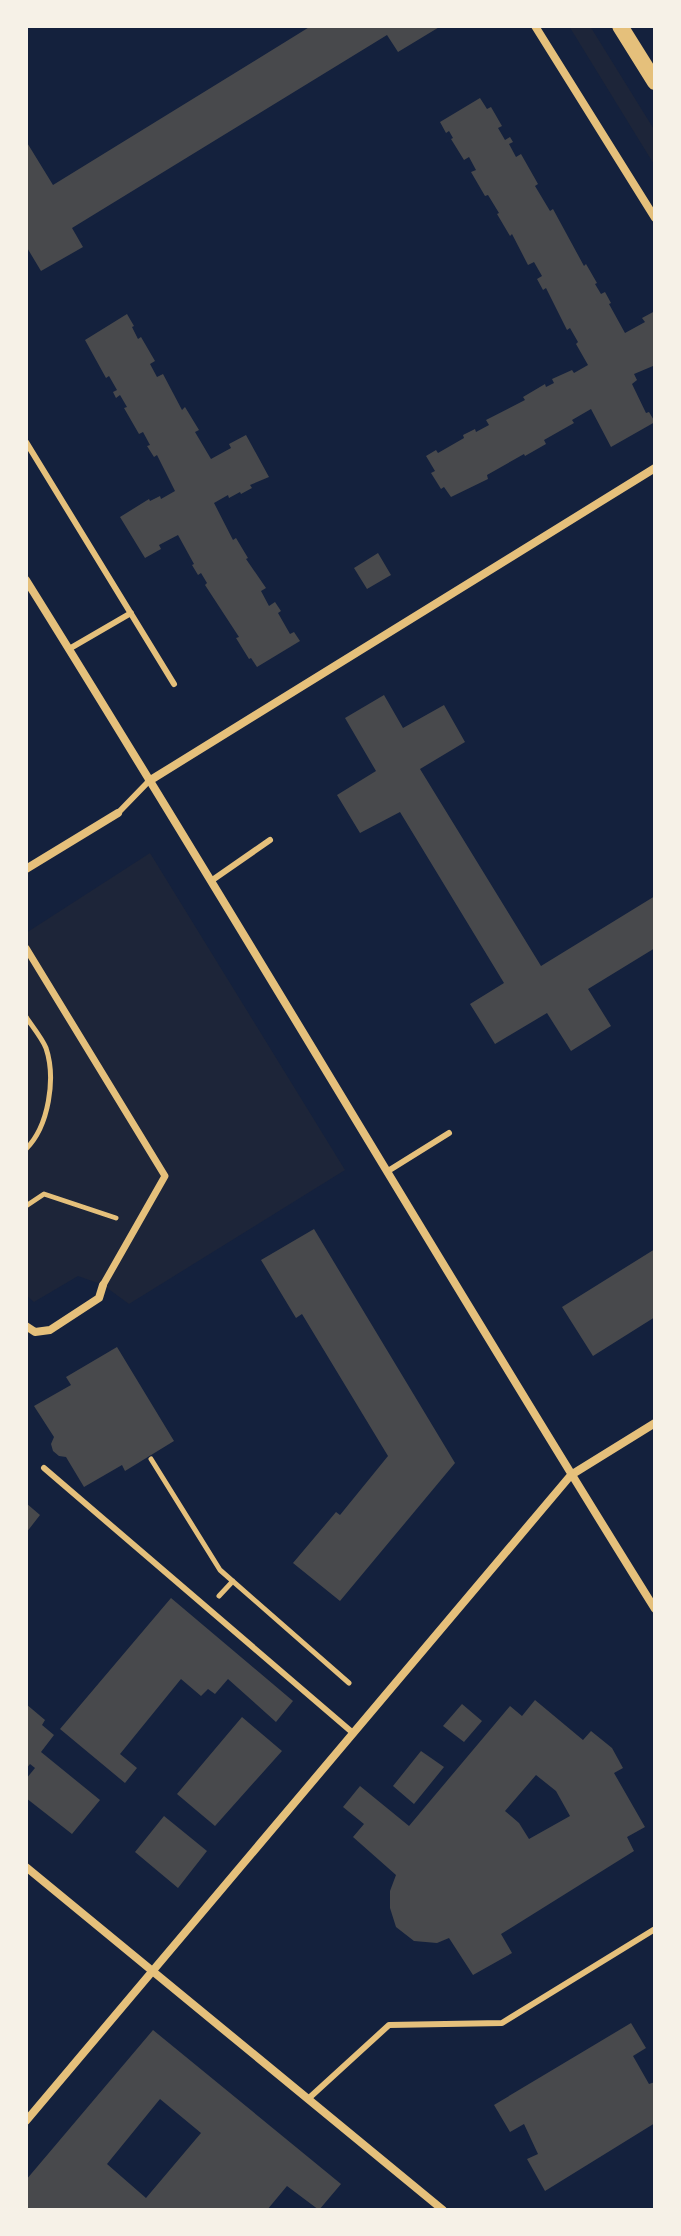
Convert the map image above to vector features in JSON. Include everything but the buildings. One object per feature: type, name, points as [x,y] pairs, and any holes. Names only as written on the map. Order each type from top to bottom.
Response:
[{"type":"main road","points":[[620,26],[655,82]]},
{"type":"street","points":[[535,26],[655,218]]},
{"type":"street","points":[[149,781],[655,468]]},
{"type":"street","points":[[26,580],[655,1609]]},
{"type":"street","points":[[26,869],[118,813]]},
{"type":"street","points":[[26,948],[165,1176],[103,1285],[99,1298],[50,1330],[35,1332],[26,1326]]},
{"type":"street","points":[[26,2121],[571,1475],[655,1423]]},
{"type":"street","points":[[26,1867],[443,2210]]},
{"type":"lane","points":[[26,442],[174,684]]},
{"type":"lane","points":[[69,649],[131,613]]},
{"type":"lane","points":[[118,813],[149,781]]},
{"type":"lane","points":[[211,881],[270,840]]},
{"type":"lane","points":[[388,1171],[449,1133]]},
{"type":"lane","points":[[44,1468],[353,1733]]},
{"type":"lane","points":[[308,2099],[389,2025],[502,2023],[655,1929]]},
{"type":"path","points":[[26,1017],[46,1048],[51,1085],[46,1117],[26,1149]]},
{"type":"path","points":[[26,1206],[44,1194],[116,1218]]},
{"type":"path","points":[[151,1459],[220,1570],[349,1683]]},
{"type":"shaded area","points":[[569,26],[590,26],[655,131],[655,166]]},
{"type":"shaded area","points":[[150,853],[345,1170],[129,1304],[103,1285],[78,1276],[34,1302],[26,1295],[26,933]]}]
